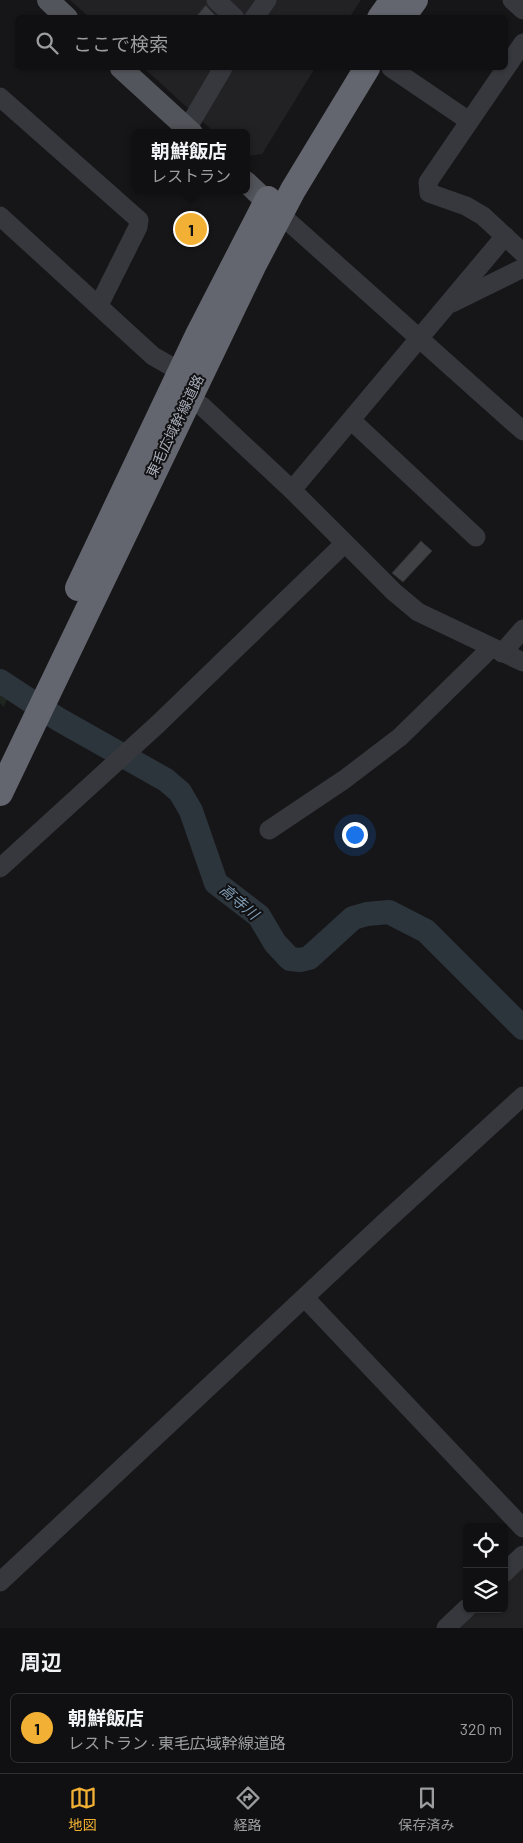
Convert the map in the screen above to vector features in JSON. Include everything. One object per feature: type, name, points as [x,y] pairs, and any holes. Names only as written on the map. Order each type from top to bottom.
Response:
[{"type":"highway","points":[[382,15],[393,0]]},
{"type":"highway","points":[[404,15],[415,0]]},
{"type":"highway","name":"東毛広域幹線道路","points":[[0,754],[33,704],[188,399],[273,208],[300,141],[345,70]]},
{"type":"highway","name":"東毛広域幹線道路","points":[[0,792],[33,704],[181,372],[273,208],[315,150],[366,70]]},
{"type":"main road","points":[[48,0],[64,15]]},
{"type":"main road","points":[[123,70],[187,129]]},
{"type":"main road","points":[[250,186],[273,208]]},
{"type":"street","points":[[216,0],[233,15]]},
{"type":"street","points":[[256,15],[267,0]]},
{"type":"street","points":[[512,0],[523,10]]},
{"type":"street","points":[[508,65],[523,43]]},
{"type":"street","points":[[190,129],[222,70]]},
{"type":"street","points":[[394,70],[469,121]]},
{"type":"street","points":[[504,70],[427,187],[430,193],[466,206],[483,216],[523,253]]},
{"type":"street","points":[[0,97],[139,220],[138,227],[99,305]]},
{"type":"street","points":[[273,208],[418,339],[522,428]]},
{"type":"street","points":[[0,216],[153,356],[181,372]]},
{"type":"street","points":[[292,490],[504,236]]},
{"type":"street","points":[[446,306],[523,268]]},
{"type":"street","points":[[188,399],[199,404],[292,490],[394,592],[418,612],[523,662]]},
{"type":"street","points":[[351,420],[476,537]]},
{"type":"street","points":[[0,868],[158,724],[345,544]]},
{"type":"street","points":[[268,830],[345,778],[400,737],[496,650],[523,629]]},
{"type":"street","points":[[0,1582],[523,1096]]},
{"type":"street","points":[[305,1298],[523,1528]]},
{"type":"street","points":[[508,1569],[523,1555]]},
{"type":"street","points":[[446,1628],[463,1612]]},
{"type":"shaded area","points":[[70,0],[361,0],[351,15],[87,15]]},
{"type":"shaded area","points":[[146,70],[314,70],[262,154],[250,156],[250,129],[211,129]]},
{"type":"shaded area","points":[[0,688],[9,694],[4,707],[0,703]]},
{"type":"shaded area","points":[[523,1562],[523,1628],[452,1628],[468,1613],[508,1613],[508,1575]]},
{"type":"building","points":[[206,5],[215,15],[198,15]]},
{"type":"building","points":[[421,541],[432,551],[403,582],[392,573]]},
{"type":"waterway","name":"高寺川","points":[[0,681],[58,719],[166,780],[180,792],[191,811],[216,883],[259,916],[275,943],[290,959],[300,960],[309,958],[353,918],[367,914],[389,912],[426,931],[523,1028]]},
{"type":"place","name":"朝鮮飯店","points":[[191,229]]}]
